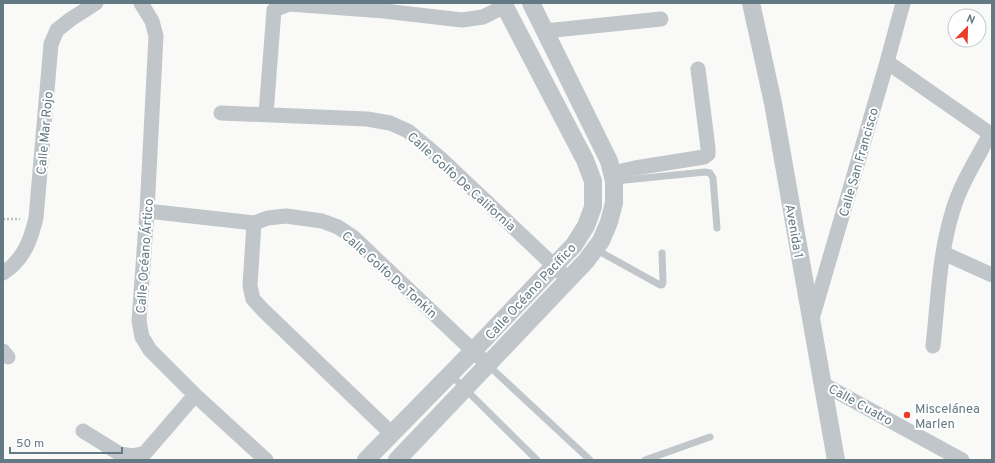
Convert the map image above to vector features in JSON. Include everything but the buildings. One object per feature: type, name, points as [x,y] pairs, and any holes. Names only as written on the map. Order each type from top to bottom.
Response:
[{"type":"street","name":"Calle Mar Rojo","points":[[3,273],[15,263],[24,252],[31,236],[36,218],[52,44],[57,30],[96,3]]},
{"type":"street","name":"Calle Océano Ártico","points":[[141,3],[152,21],[156,36],[147,211],[139,321],[142,336],[150,350],[195,395],[266,460]]},
{"type":"street","name":"Calle Océano Pacífico","points":[[398,460],[586,261],[601,241],[610,222],[614,203],[613,177],[609,161],[531,3]]},
{"type":"street","name":"Avenida 1","points":[[751,3],[773,103],[836,460]]},
{"type":"street","name":"Calle San Francisco","points":[[811,320],[903,3]]},
{"type":"street","points":[[266,114],[272,7],[289,4],[382,7],[462,20],[483,17],[504,5]]},
{"type":"street","name":"Calle Océano Pacífico","points":[[366,460],[574,246],[586,226],[593,207],[592,181],[585,160],[504,5]]},
{"type":"street","points":[[545,31],[661,19]]},
{"type":"street","points":[[533,59],[553,48]]},
{"type":"street","points":[[887,62],[991,134],[964,181],[953,210],[943,253],[933,346]]},
{"type":"street","points":[[613,177],[635,168],[704,157],[708,154],[698,69]]},
{"type":"street","name":"Calle Golfo De California","points":[[221,113],[367,119],[390,123],[408,131],[440,158],[568,279]]},
{"type":"street","name":"Calle Golfo De Tonkin","points":[[147,211],[254,224],[268,218],[286,216],[322,221],[338,227],[353,237],[488,365]]},
{"type":"street","points":[[254,224],[250,286],[253,299],[392,434]]},
{"type":"street","points":[[943,253],[992,275]]},
{"type":"street","name":"Calle Cuatro","points":[[823,384],[962,460]]},
{"type":"street","points":[[83,431],[120,454],[133,456],[145,453],[195,395]]},
{"type":"lane","points":[[613,177],[705,172],[710,173],[713,178],[717,228]]},
{"type":"lane","points":[[595,249],[660,285],[662,285],[663,282],[662,253]]},
{"type":"lane","points":[[488,365],[590,460]]},
{"type":"lane","points":[[450,374],[537,460]]},
{"type":"lane","points":[[645,460],[710,437]]},
{"type":"place","name":"Miscelánea Marlen","points":[[907,415]]}]
